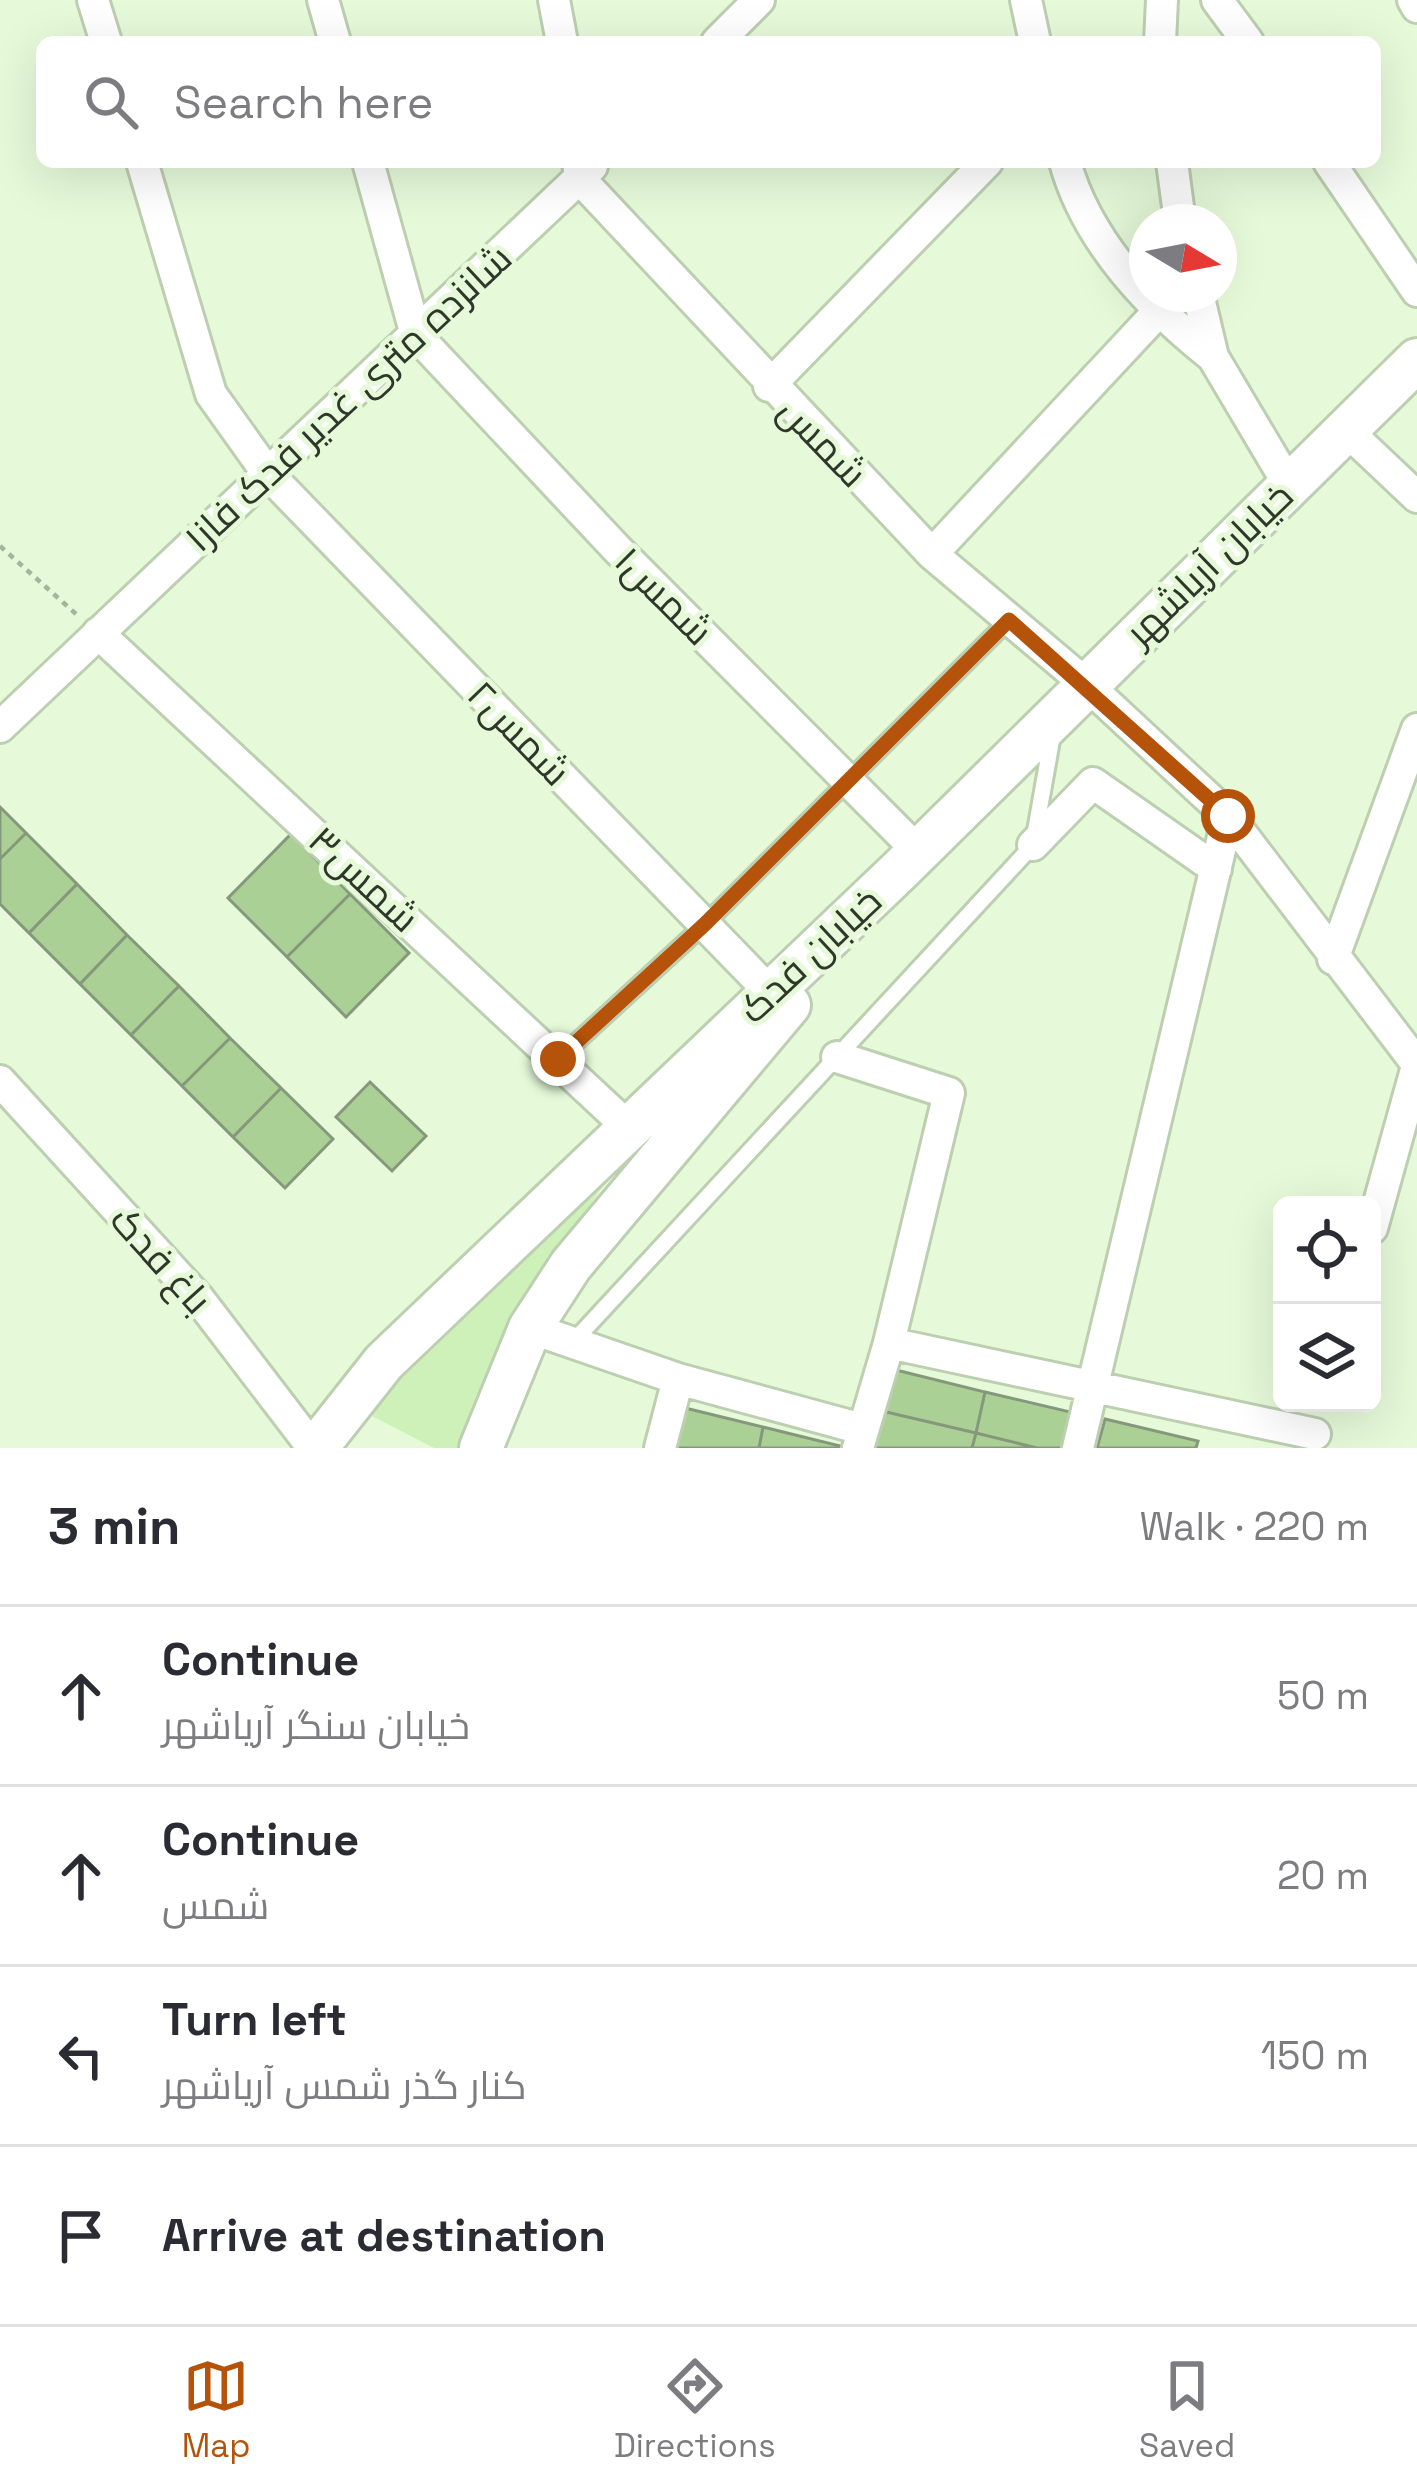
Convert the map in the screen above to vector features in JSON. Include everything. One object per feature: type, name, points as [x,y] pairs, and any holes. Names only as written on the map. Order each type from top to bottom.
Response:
[{"type":"main road","name":"خیابان آریاشهر","points":[[909,860],[1417,360]]},
{"type":"main road","name":"خیابان فدک","points":[[315,1448],[384,1362],[909,860]]},
{"type":"main road","name":"خیابان فدک","points":[[481,1448],[530,1328],[605,1218],[738,1068],[909,860]]},
{"type":"street","points":[[93,0],[104,36]]},
{"type":"street","points":[[323,0],[333,36]]},
{"type":"street","points":[[554,0],[561,36]]},
{"type":"street","points":[[723,36],[759,0]]},
{"type":"street","points":[[1025,0],[1034,36]]},
{"type":"street","points":[[1160,36],[1162,0]]},
{"type":"street","points":[[1217,0],[1244,36]]},
{"type":"street","name":"شمس۲","points":[[144,168],[212,394],[268,474],[770,992]]},
{"type":"street","points":[[370,168],[416,334]]},
{"type":"street","name":"شانزده متری غدیر فدک فاز۱","points":[[98,633],[585,168]]},
{"type":"street","name":"شمس","points":[[585,168],[769,386],[932,554],[1009,620],[1071,698],[1228,816],[1417,1065]]},
{"type":"street","points":[[769,386],[982,168]]},
{"type":"street","points":[[1068,168],[1097,232],[1157,313],[1213,357]]},
{"type":"street","points":[[1173,168],[1178,204]]},
{"type":"street","points":[[1334,168],[1417,291]]},
{"type":"street","points":[[1202,312],[1213,357],[1289,485]]},
{"type":"street","points":[[932,554],[1157,313]]},
{"type":"street","name":"شمس۱","points":[[416,334],[617,549],[848,779],[909,860]]},
{"type":"street","points":[[1346,430],[1417,497]]},
{"type":"street","points":[[0,727],[98,633]]},
{"type":"street","name":"شمس۳","points":[[98,633],[628,1127]]},
{"type":"street","points":[[1333,959],[1417,729]]},
{"type":"street","points":[[1033,845],[1093,783],[1216,869]]},
{"type":"street","points":[[1078,1448],[1228,816]]},
{"type":"street","points":[[530,1328],[860,1439],[889,1343],[949,1093],[837,1058]]},
{"type":"street","points":[[1381,1196],[1417,1065]]},
{"type":"street","name":"باغ فدک","points":[[0,1081],[199,1299],[315,1448]]},
{"type":"street","points":[[889,1343],[1313,1441]]},
{"type":"street","points":[[660,1448],[678,1379]]},
{"type":"lane","points":[[558,1059],[705,924],[1009,620]]},
{"type":"lane","points":[[570,1345],[1033,845],[1071,698]]},
{"type":"path","points":[[0,546],[98,633]]},
{"type":"green space","points":[[630,1147],[532,1289],[459,1448],[434,1448],[370,1415],[420,1354]]},
{"type":"building","points":[[0,807],[26,833],[0,859]]},
{"type":"building","points":[[26,833],[77,884],[29,933],[0,904],[0,859]]},
{"type":"building","points":[[291,834],[350,894],[287,957],[228,898]]},
{"type":"building","points":[[77,884],[127,935],[80,984],[29,933]]},
{"type":"building","points":[[350,894],[409,953],[346,1017],[287,957]]},
{"type":"building","points":[[127,935],[179,986],[131,1035],[80,984]]},
{"type":"building","points":[[179,986],[230,1038],[182,1086],[131,1035]]},
{"type":"building","points":[[230,1038],[281,1088],[233,1137],[182,1086]]},
{"type":"building","points":[[370,1082],[426,1136],[392,1171],[336,1117]]},
{"type":"building","points":[[281,1088],[333,1139],[285,1188],[233,1137]]},
{"type":"building","points":[[892,1369],[985,1392],[976,1433],[882,1411]]},
{"type":"building","points":[[985,1392],[1079,1414],[1071,1448],[1037,1448],[976,1433]]},
{"type":"building","points":[[677,1406],[763,1427],[759,1448],[666,1448]]},
{"type":"building","points":[[882,1411],[976,1433],[972,1448],[873,1448]]},
{"type":"building","points":[[1105,1419],[1198,1441],[1196,1448],[1097,1448]]},
{"type":"building","points":[[763,1427],[848,1448],[759,1448]]},
{"type":"building","points":[[976,1433],[1037,1448],[972,1448]]},
{"type":"route","points":[[558,1059],[705,924],[1009,620],[1086,684],[1228,816]]}]
